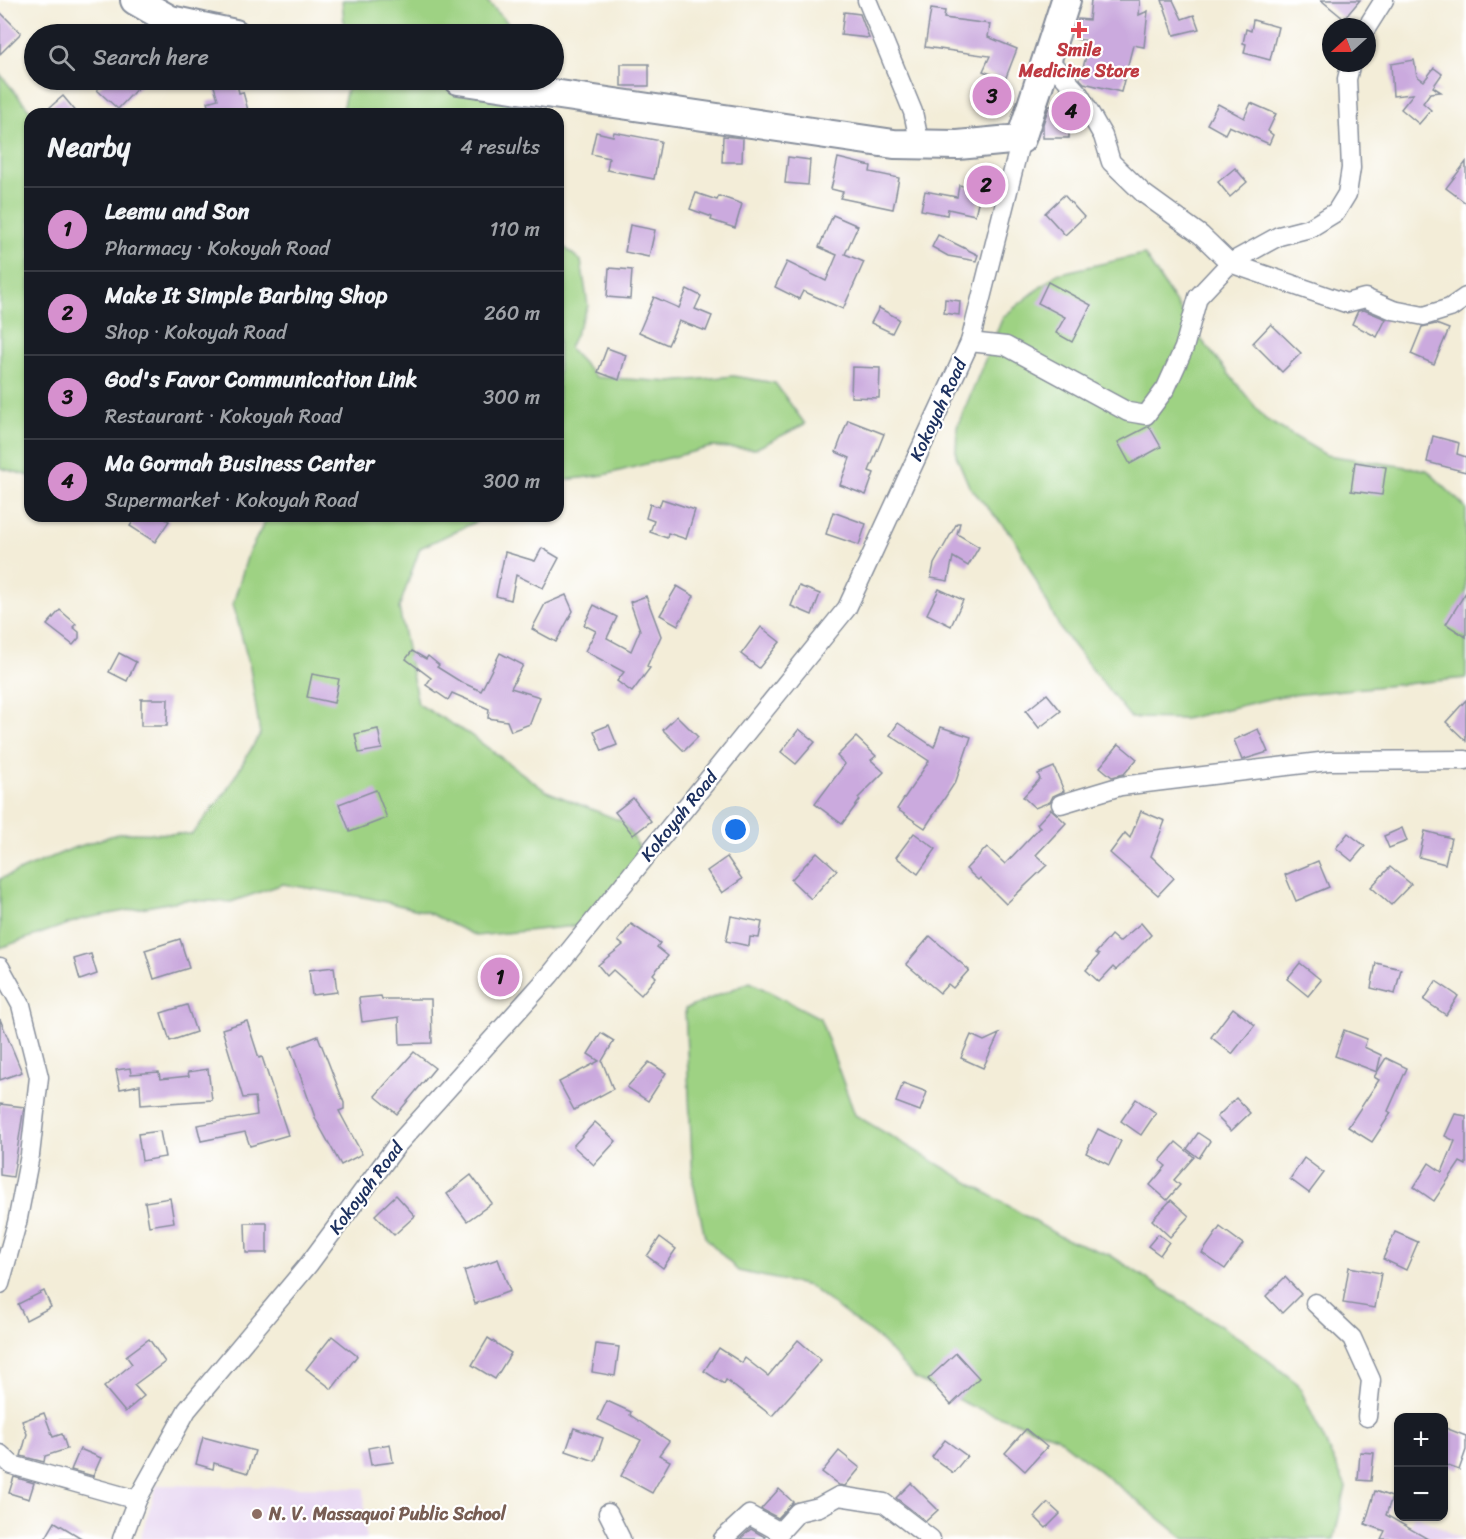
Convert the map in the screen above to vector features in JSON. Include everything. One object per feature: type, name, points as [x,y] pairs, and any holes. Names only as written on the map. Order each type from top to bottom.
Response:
[{"type":"main road","points":[[135,0],[170,20],[189,24]]},
{"type":"main road","name":"Kokoyah Road","points":[[1021,139],[1066,0]]},
{"type":"main road","points":[[526,90],[894,144],[957,145],[1021,139]]},
{"type":"street","points":[[867,0],[913,112],[920,145]]},
{"type":"street","points":[[1373,18],[1384,0]]},
{"type":"street","points":[[1047,58],[1079,94],[1103,136],[1112,162],[1143,193],[1201,235],[1230,263],[1346,303],[1365,298],[1393,310],[1424,316],[1450,308],[1466,297]]},
{"type":"street","points":[[970,342],[1006,346],[1128,412],[1146,415],[1166,388],[1184,348],[1198,297],[1230,263],[1279,236],[1310,228],[1336,212],[1347,194],[1351,168],[1347,79],[1349,72]]},
{"type":"street","name":"Kokoyah Road","points":[[122,1539],[137,1500],[187,1410],[309,1264],[397,1145],[550,975],[848,608],[970,342],[1021,139]]},
{"type":"street","points":[[1061,804],[1120,786],[1328,761],[1466,760]]},
{"type":"street","points":[[0,967],[21,1005],[39,1077],[30,1155],[17,1223],[0,1284]]},
{"type":"street","points":[[1316,1303],[1352,1338],[1371,1380],[1367,1417]]},
{"type":"street","points":[[0,1454],[12,1465],[137,1500]]},
{"type":"street","points":[[723,1539],[749,1515],[780,1532],[798,1512],[819,1507],[839,1496],[884,1503],[931,1539]]},
{"type":"street","points":[[608,1513],[621,1539]]},
{"type":"shaded area","name":"N. V. Massaquoi Public School","points":[[157,1485],[364,1488],[366,1539],[140,1539]]},
{"type":"shaded area","points":[[1412,1521],[1427,1521],[1463,1539],[1405,1539]]},
{"type":"green space","points":[[342,0],[486,0],[509,24],[344,24]]},
{"type":"green space","points":[[0,74],[28,108],[24,108],[24,474],[0,468]]},
{"type":"green space","points":[[347,90],[513,90],[514,108],[342,108]]},
{"type":"green space","points":[[564,247],[581,261],[588,306],[569,348],[596,377],[671,382],[733,376],[775,383],[805,424],[755,449],[711,447],[604,475],[564,480]]},
{"type":"green space","points":[[1144,254],[1192,328],[1265,419],[1326,455],[1427,470],[1466,508],[1466,678],[1282,696],[1184,719],[1131,718],[1061,630],[1014,538],[969,486],[956,455],[957,427],[1003,317],[1057,274]]},
{"type":"green space","points":[[265,522],[475,522],[420,548],[399,608],[418,704],[469,734],[546,791],[624,822],[649,863],[595,924],[476,936],[427,912],[369,898],[283,884],[231,902],[184,900],[82,919],[0,948],[0,879],[71,849],[120,833],[192,834],[225,793],[260,734],[250,668],[233,604],[248,554]]},
{"type":"green space","points":[[750,982],[820,1018],[855,1115],[1061,1237],[1110,1255],[1244,1341],[1298,1384],[1346,1487],[1334,1539],[1185,1539],[1057,1437],[971,1406],[916,1379],[880,1340],[809,1286],[738,1271],[705,1237],[693,1182],[685,1009]]},
{"type":"building","points":[[1091,0],[1140,0],[1139,15],[1148,11],[1144,47],[1133,45],[1121,92],[1084,83],[1080,79],[1090,41],[1076,39],[1078,19],[1089,20]]},
{"type":"building","points":[[1162,0],[1173,0],[1182,19],[1194,15],[1199,29],[1174,35]]},
{"type":"building","points":[[1321,0],[1360,0],[1343,18]]},
{"type":"building","points":[[931,9],[945,11],[944,18],[990,24],[988,37],[1017,49],[1005,80],[983,71],[990,56],[925,47]]},
{"type":"building","points":[[0,12],[21,33],[0,54]]},
{"type":"building","points":[[844,12],[860,14],[869,38],[841,35]]},
{"type":"building","points":[[1253,20],[1278,27],[1270,60],[1244,53],[1246,44],[1243,43],[1246,29],[1251,31]]},
{"type":"building","points":[[1414,60],[1417,76],[1424,81],[1434,68],[1442,74],[1433,87],[1441,92],[1430,93],[1423,103],[1431,110],[1419,124],[1401,109],[1413,94],[1393,96],[1391,64]]},
{"type":"building","points":[[621,64],[649,64],[649,86],[621,86]]},
{"type":"building","points":[[97,90],[136,90],[117,108]]},
{"type":"building","points":[[215,90],[238,90],[239,93],[243,92],[247,108],[208,108],[207,102],[218,99]]},
{"type":"building","points":[[63,96],[73,108],[49,108]]},
{"type":"building","points":[[1251,103],[1276,114],[1268,131],[1273,135],[1269,144],[1229,126],[1225,134],[1207,124],[1218,104],[1244,118]]},
{"type":"building","points":[[1049,106],[1069,106],[1069,138],[1043,138],[1043,124]]},
{"type":"building","points":[[596,132],[613,136],[614,132],[661,141],[654,179],[607,170],[609,158],[591,154]]},
{"type":"building","points":[[723,136],[743,138],[742,162],[722,162]]},
{"type":"building","points":[[788,157],[810,160],[808,185],[785,183]]},
{"type":"building","points":[[838,158],[871,166],[870,172],[899,178],[893,209],[840,198],[843,192],[831,189]]},
{"type":"building","points":[[1466,162],[1466,203],[1446,188]]},
{"type":"building","points":[[1235,168],[1247,182],[1230,197],[1218,182]]},
{"type":"building","points":[[959,185],[981,190],[975,215],[948,209],[947,215],[921,210],[925,191],[957,197]]},
{"type":"building","points":[[696,193],[717,200],[719,196],[742,204],[735,228],[711,220],[712,217],[690,209]]},
{"type":"building","points":[[1064,195],[1084,217],[1065,235],[1045,213]]},
{"type":"building","points":[[833,215],[858,226],[845,254],[864,262],[843,309],[803,291],[799,299],[775,287],[787,262],[826,281],[837,255],[819,247]]},
{"type":"building","points":[[630,225],[655,230],[649,257],[625,252]]},
{"type":"building","points":[[938,235],[978,255],[976,261],[948,256],[932,247]]},
{"type":"building","points":[[609,268],[632,270],[630,299],[607,297]]},
{"type":"building","points":[[1048,282],[1091,305],[1072,342],[1056,333],[1065,317],[1038,303]]},
{"type":"building","points":[[687,289],[701,296],[695,309],[712,316],[706,331],[679,321],[668,345],[639,332],[654,297],[679,308]]},
{"type":"building","points":[[945,299],[960,301],[959,315],[944,313]]},
{"type":"building","points":[[879,308],[899,319],[892,333],[871,323]]},
{"type":"building","points":[[1364,310],[1386,319],[1377,337],[1352,324],[1358,311]]},
{"type":"building","points":[[1271,324],[1301,353],[1282,372],[1253,343]]},
{"type":"building","points":[[1436,324],[1449,329],[1434,364],[1411,354],[1422,327]]},
{"type":"building","points":[[607,348],[626,355],[619,380],[598,372]]},
{"type":"building","points":[[852,367],[880,368],[879,398],[851,397]]},
{"type":"building","points":[[848,420],[884,434],[869,471],[874,473],[866,495],[840,485],[850,458],[836,452]]},
{"type":"building","points":[[1149,426],[1161,447],[1130,464],[1118,442]]},
{"type":"building","points":[[1433,436],[1459,443],[1457,454],[1466,457],[1466,472],[1427,462]]},
{"type":"building","points":[[1355,462],[1386,467],[1382,495],[1351,491]]},
{"type":"building","points":[[662,499],[695,510],[686,539],[668,533],[667,538],[650,532],[654,521],[646,518],[650,504],[659,507]]},
{"type":"building","points":[[833,512],[866,524],[859,545],[826,534]]},
{"type":"building","points":[[133,522],[168,522],[155,542],[130,526]]},
{"type":"building","points":[[957,523],[960,523],[957,534],[979,547],[968,566],[953,557],[948,581],[931,578],[934,564]]},
{"type":"building","points":[[542,548],[559,558],[543,588],[516,575],[511,600],[496,596],[505,552],[535,561]]},
{"type":"building","points":[[677,586],[694,596],[678,625],[660,615]]},
{"type":"building","points":[[799,586],[820,594],[812,615],[791,606]]},
{"type":"building","points":[[939,589],[963,600],[951,626],[927,614]]},
{"type":"building","points":[[1466,592],[1466,637],[1446,624]]},
{"type":"building","points":[[566,595],[573,611],[556,642],[532,629],[545,604]]},
{"type":"building","points":[[646,596],[661,636],[647,666],[650,668],[632,692],[617,681],[624,672],[585,651],[596,631],[584,625],[594,605],[617,617],[607,638],[631,651],[640,630],[630,602]]},
{"type":"building","points":[[60,610],[76,624],[73,627],[79,632],[79,638],[73,645],[47,625]]},
{"type":"building","points":[[761,627],[780,642],[759,668],[741,654]]},
{"type":"building","points":[[412,651],[426,659],[428,656],[439,665],[437,667],[481,691],[500,653],[523,665],[511,688],[540,697],[530,724],[511,731],[507,721],[488,718],[489,709],[452,693],[448,700],[426,685],[431,678],[406,659]]},
{"type":"building","points":[[119,653],[136,662],[127,681],[109,672]]},
{"type":"building","points":[[312,674],[339,679],[334,703],[307,697]]},
{"type":"building","points":[[1047,694],[1061,711],[1039,728],[1026,711]]},
{"type":"building","points":[[141,699],[168,699],[167,726],[141,726]]},
{"type":"building","points":[[1466,700],[1466,741],[1446,722]]},
{"type":"building","points":[[677,716],[698,737],[684,751],[663,730]]},
{"type":"building","points":[[898,723],[934,747],[941,727],[971,737],[956,781],[925,828],[897,809],[929,761],[890,735]]},
{"type":"building","points":[[609,725],[617,745],[602,751],[594,731]]},
{"type":"building","points":[[378,729],[382,749],[359,753],[355,734]]},
{"type":"building","points":[[799,729],[815,742],[796,764],[781,752]]},
{"type":"building","points":[[1258,729],[1268,752],[1242,760],[1234,740]]},
{"type":"building","points":[[856,737],[876,756],[871,760],[884,772],[858,798],[860,800],[842,824],[815,804],[845,764],[837,756]]},
{"type":"building","points":[[1119,744],[1137,759],[1124,774],[1112,777],[1100,767]]},
{"type":"building","points":[[1054,767],[1064,791],[1053,796],[1050,802],[1035,808],[1023,797],[1040,779],[1038,774]]},
{"type":"building","points":[[376,790],[387,818],[350,832],[339,804]]},
{"type":"building","points":[[633,798],[651,821],[633,835],[615,812]]},
{"type":"building","points":[[1051,809],[1066,823],[1036,855],[1047,865],[1006,904],[980,878],[978,880],[966,869],[987,847],[1005,864],[1040,827],[1037,824]]},
{"type":"building","points":[[1141,811],[1165,821],[1151,856],[1174,878],[1158,895],[1110,853],[1125,833],[1130,838]]},
{"type":"building","points":[[1402,828],[1407,841],[1389,848],[1384,836]]},
{"type":"building","points":[[1425,831],[1451,838],[1445,864],[1419,857]]},
{"type":"building","points":[[914,833],[936,849],[918,874],[896,857]]},
{"type":"building","points":[[1348,833],[1365,846],[1352,861],[1336,848]]},
{"type":"building","points":[[817,852],[837,870],[811,899],[791,880]]},
{"type":"building","points":[[727,857],[742,879],[722,893],[707,871]]},
{"type":"building","points":[[1318,861],[1329,887],[1296,901],[1285,875]]},
{"type":"building","points":[[1390,867],[1411,884],[1391,905],[1371,887]]},
{"type":"building","points":[[731,916],[762,922],[759,938],[750,937],[749,946],[726,941]]},
{"type":"building","points":[[1141,923],[1151,935],[1116,970],[1113,967],[1099,982],[1086,970],[1099,955],[1096,953],[1111,935],[1119,942]]},
{"type":"building","points":[[631,924],[660,943],[657,947],[668,956],[653,974],[656,977],[641,995],[613,970],[607,976],[598,965],[623,945],[618,941]]},
{"type":"building","points":[[930,936],[969,970],[953,988],[948,984],[940,993],[906,964]]},
{"type":"building","points":[[180,939],[189,968],[154,979],[145,950]]},
{"type":"building","points":[[91,954],[97,974],[80,980],[74,959]]},
{"type":"building","points":[[507,961],[514,976],[495,983],[489,968]]},
{"type":"building","points":[[1300,963],[1321,980],[1308,996],[1287,979]]},
{"type":"building","points":[[1376,963],[1401,969],[1395,994],[1371,988]]},
{"type":"building","points":[[334,967],[337,992],[312,995],[309,970]]},
{"type":"building","points":[[1436,981],[1458,996],[1446,1015],[1424,1000]]},
{"type":"building","points":[[381,996],[382,999],[431,999],[432,1043],[400,1044],[399,1017],[362,1022],[359,998]]},
{"type":"building","points":[[187,1005],[196,1032],[170,1041],[161,1013]]},
{"type":"building","points":[[1233,1008],[1255,1025],[1232,1054],[1211,1037]]},
{"type":"building","points":[[0,1019],[22,1072],[0,1080]]},
{"type":"building","points":[[247,1021],[259,1058],[262,1057],[288,1135],[250,1146],[245,1132],[201,1141],[197,1125],[257,1115],[255,1097],[243,1098],[222,1029]]},
{"type":"building","points":[[1344,1030],[1367,1039],[1364,1047],[1381,1055],[1377,1072],[1335,1056]]},
{"type":"building","points":[[601,1033],[614,1041],[602,1061],[613,1089],[574,1110],[559,1082],[599,1061],[588,1054]]},
{"type":"building","points":[[999,1034],[983,1068],[961,1058],[971,1035],[984,1041]]},
{"type":"building","points":[[318,1036],[344,1103],[344,1109],[339,1111],[362,1154],[341,1165],[316,1120],[290,1047]]},
{"type":"building","points":[[414,1052],[435,1068],[397,1114],[375,1096]]},
{"type":"building","points":[[1386,1058],[1407,1068],[1388,1111],[1391,1113],[1372,1142],[1348,1127],[1379,1080],[1374,1077]]},
{"type":"building","points":[[649,1062],[666,1073],[648,1101],[627,1087]]},
{"type":"building","points":[[130,1068],[131,1074],[159,1072],[160,1079],[189,1076],[188,1072],[208,1069],[212,1100],[141,1105],[140,1085],[120,1089],[116,1070]]},
{"type":"building","points":[[903,1083],[927,1092],[920,1111],[896,1102]]},
{"type":"building","points":[[1236,1098],[1250,1113],[1231,1131],[1217,1117]]},
{"type":"building","points":[[1136,1099],[1156,1113],[1141,1135],[1121,1121]]},
{"type":"building","points":[[0,1104],[24,1107],[13,1177],[0,1175]]},
{"type":"building","points":[[1455,1114],[1466,1116],[1466,1165],[1460,1162],[1434,1201],[1414,1187],[1429,1163],[1442,1172],[1455,1141],[1445,1136]]},
{"type":"building","points":[[595,1122],[616,1141],[594,1165],[573,1146]]},
{"type":"building","points":[[1098,1129],[1121,1141],[1109,1165],[1086,1153]]},
{"type":"building","points":[[160,1131],[165,1157],[142,1161],[138,1134]]},
{"type":"building","points":[[1198,1133],[1210,1141],[1199,1158],[1187,1149]]},
{"type":"building","points":[[1176,1142],[1194,1157],[1174,1180],[1180,1185],[1167,1200],[1150,1185],[1166,1166],[1160,1161]]},
{"type":"building","points":[[1304,1158],[1324,1173],[1309,1193],[1290,1179]]},
{"type":"building","points":[[471,1175],[492,1203],[467,1221],[447,1194]]},
{"type":"building","points":[[396,1195],[415,1216],[394,1235],[375,1215]]},
{"type":"building","points":[[170,1198],[174,1222],[149,1226],[145,1202]]},
{"type":"building","points":[[1171,1200],[1189,1216],[1170,1237],[1152,1220]]},
{"type":"building","points":[[245,1223],[267,1223],[267,1253],[246,1253]]},
{"type":"building","points":[[1220,1227],[1243,1244],[1225,1269],[1202,1253]]},
{"type":"building","points":[[1395,1232],[1418,1242],[1406,1270],[1383,1259]]},
{"type":"building","points":[[1158,1234],[1169,1242],[1160,1255],[1148,1246]]},
{"type":"building","points":[[660,1237],[676,1249],[663,1268],[647,1256]]},
{"type":"building","points":[[498,1259],[510,1291],[475,1304],[464,1271]]},
{"type":"building","points":[[1349,1267],[1381,1273],[1375,1308],[1343,1303]]},
{"type":"building","points":[[1285,1277],[1301,1294],[1282,1313],[1266,1296]]},
{"type":"building","points":[[44,1291],[51,1307],[26,1320],[18,1304]]},
{"type":"building","points":[[332,1336],[357,1356],[332,1389],[306,1369]]},
{"type":"building","points":[[488,1338],[511,1353],[495,1379],[472,1365]]},
{"type":"building","points":[[149,1339],[165,1362],[134,1385],[144,1396],[125,1412],[104,1387],[132,1364],[126,1356]]},
{"type":"building","points":[[798,1340],[821,1360],[772,1416],[726,1380],[724,1384],[704,1371],[719,1348],[742,1363],[745,1358],[768,1376]]},
{"type":"building","points":[[596,1344],[619,1347],[615,1376],[592,1372]]},
{"type":"building","points":[[956,1353],[979,1378],[951,1405],[928,1379]]},
{"type":"building","points":[[607,1401],[631,1412],[630,1415],[669,1441],[659,1455],[670,1461],[652,1493],[621,1476],[641,1440],[598,1420]]},
{"type":"building","points":[[44,1413],[53,1437],[62,1434],[67,1449],[45,1456],[44,1462],[21,1456],[27,1434],[22,1421]]},
{"type":"building","points":[[574,1428],[603,1438],[595,1461],[566,1451]]},
{"type":"building","points":[[1026,1429],[1047,1447],[1025,1471],[1005,1453]]},
{"type":"building","points":[[1448,1429],[1466,1436],[1466,1450],[1459,1470],[1448,1466]]},
{"type":"building","points":[[203,1437],[255,1451],[248,1473],[214,1463],[213,1469],[196,1464]]},
{"type":"building","points":[[945,1440],[967,1456],[953,1473],[932,1457]]},
{"type":"building","points":[[390,1444],[393,1462],[371,1465],[368,1448]]},
{"type":"building","points":[[80,1449],[101,1458],[93,1476],[71,1470]]},
{"type":"building","points":[[839,1451],[860,1468],[845,1486],[839,1485],[822,1472]]},
{"type":"building","points":[[1360,1452],[1374,1453],[1371,1481],[1358,1480]]},
{"type":"building","points":[[14,1477],[34,1483],[29,1499],[9,1493]]},
{"type":"building","points":[[911,1483],[938,1510],[926,1521],[896,1498]]},
{"type":"building","points":[[779,1489],[793,1502],[778,1518],[761,1509]]},
{"type":"building","points":[[1375,1491],[1392,1497],[1386,1515],[1428,1539],[1381,1539],[1385,1531],[1365,1524]]},
{"type":"building","points":[[1048,1503],[1060,1514],[1046,1528],[1035,1517]]},
{"type":"building","points":[[55,1522],[83,1539],[45,1539]]},
{"type":"building","points":[[751,1529],[765,1537],[763,1539],[740,1539]]},
{"type":"place","name":"Smile Medicine Store","points":[[1079,30]]},
{"type":"place","name":"God's Favor Communication Link","points":[[992,96]]},
{"type":"place","name":"Ma Gormah Business Center","points":[[1071,111]]},
{"type":"place","name":"Make It Simple Barbing Shop","points":[[986,185]]},
{"type":"place","name":"Leemu and Son","points":[[500,977]]},
{"type":"place","name":"N. V. Massaquoi Public School","points":[[257,1514]]}]
